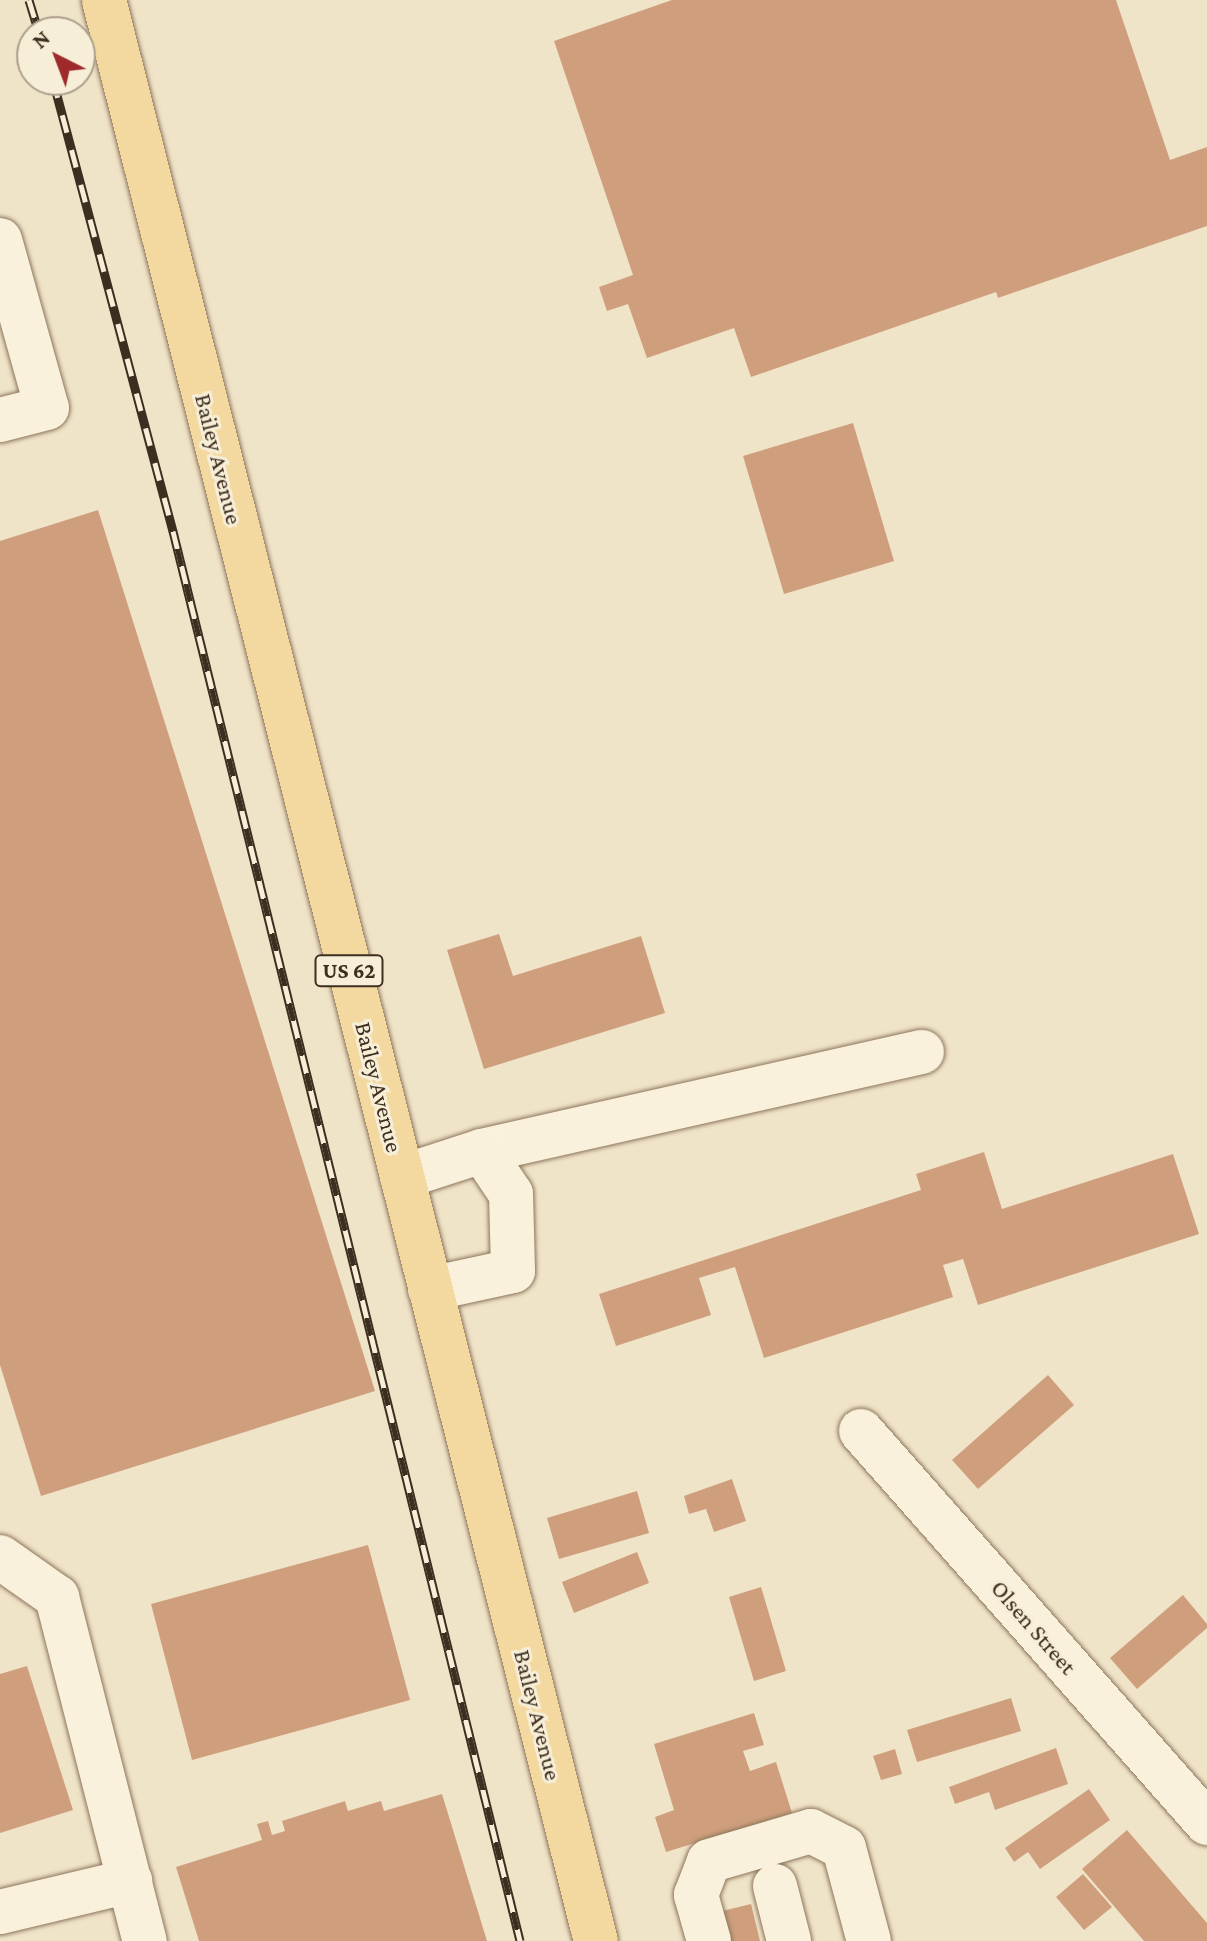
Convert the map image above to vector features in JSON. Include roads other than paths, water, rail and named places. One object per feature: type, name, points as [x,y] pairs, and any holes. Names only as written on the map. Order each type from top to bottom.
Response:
[{"type":"main road","name":"Bailey Avenue","points":[[104,0],[596,1941]]},
{"type":"street","points":[[0,240],[47,408],[0,420]]},
{"type":"street","points":[[402,1177],[482,1151],[922,1052]]},
{"type":"street","points":[[430,1289],[513,1271],[511,1194],[482,1151]]},
{"type":"street","name":"Olsen Street","points":[[861,1431],[1207,1823]]},
{"type":"street","points":[[0,1557],[57,1597],[145,1941]]},
{"type":"street","points":[[709,1941],[696,1895],[709,1861],[811,1831],[844,1848],[869,1941]]},
{"type":"street","points":[[0,1912],[130,1881]]},
{"type":"street","points":[[775,1886],[789,1941]]},
{"type":"railway","points":[[29,0],[34,16]]},
{"type":"railway","points":[[57,96],[173,531],[520,1941]]}]
